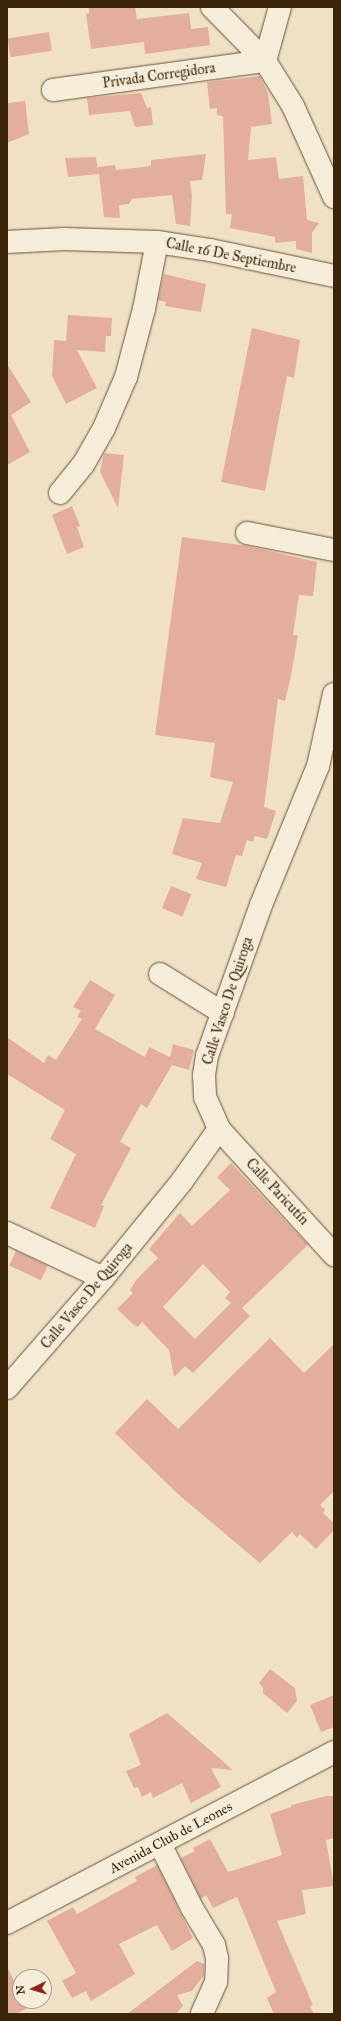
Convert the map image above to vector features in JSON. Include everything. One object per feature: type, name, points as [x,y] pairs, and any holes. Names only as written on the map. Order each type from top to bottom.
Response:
[{"type":"street","points":[[212,7],[265,61],[293,106],[334,197]]},
{"type":"street","points":[[265,61],[280,7]]},
{"type":"street","name":"Privada Corregidora","points":[[53,90],[265,61]]},
{"type":"street","name":"Calle 16 De Septiembre","points":[[7,242],[65,239],[157,242],[210,250],[334,276]]},
{"type":"street","points":[[60,493],[83,465],[104,428],[126,377],[144,309],[157,242]]},
{"type":"street","points":[[246,533],[334,550]]},
{"type":"street","name":"Calle Vasco De Quiroga","points":[[8,1386],[103,1278],[182,1181],[219,1129],[205,1097],[204,1075],[207,1056],[261,905],[318,766],[334,694]]},
{"type":"street","points":[[160,974],[223,1013]]},
{"type":"street","name":"Calle Paricutín","points":[[219,1129],[334,1255]]},
{"type":"street","points":[[7,1233],[103,1278]]},
{"type":"street","name":"Avenida Club de Leones","points":[[7,1923],[334,1752]]},
{"type":"street","points":[[160,1844],[192,1908],[214,1945],[217,1958],[216,1982],[202,2014]]},
{"type":"building","points":[[89,7],[135,7],[137,19],[189,13],[191,29],[208,27],[210,45],[145,54],[144,42],[91,49],[86,14],[89,13]]},
{"type":"building","points":[[49,32],[52,51],[10,57],[8,39]]},
{"type":"building","points":[[260,76],[268,93],[272,124],[251,127],[248,160],[276,157],[279,179],[303,176],[307,220],[319,223],[312,233],[312,253],[296,249],[296,241],[275,243],[275,237],[230,228],[232,214],[226,214],[223,116],[217,115],[217,108],[210,109],[207,82]]},
{"type":"building","points":[[141,93],[147,108],[151,107],[153,125],[135,127],[130,111],[89,115],[87,98]]},
{"type":"building","points":[[25,101],[29,134],[7,143],[7,103]]},
{"type":"building","points":[[206,154],[202,180],[190,181],[192,196],[190,226],[176,224],[172,195],[132,199],[129,204],[119,205],[120,218],[104,217],[99,174],[68,177],[65,158],[96,157],[98,171],[98,167],[115,165],[116,170],[151,166],[151,160]]},
{"type":"building","points":[[164,274],[206,284],[201,312],[165,306],[166,302],[158,300]]},
{"type":"building","points":[[68,315],[112,318],[111,336],[106,336],[105,352],[77,350],[97,388],[66,404],[52,376],[54,340],[66,341]]},
{"type":"building","points":[[252,328],[300,340],[294,378],[287,376],[265,491],[221,482]]},
{"type":"building","points":[[7,364],[31,402],[11,415],[30,452],[7,465]]},
{"type":"building","points":[[104,453],[124,455],[118,508],[100,472]]},
{"type":"building","points":[[72,506],[80,526],[77,527],[84,547],[67,554],[52,515]]},
{"type":"building","points":[[182,537],[247,546],[317,562],[313,596],[299,595],[293,635],[298,635],[291,676],[285,701],[278,699],[264,807],[276,811],[267,839],[255,836],[253,842],[247,840],[242,856],[236,855],[226,887],[196,879],[202,863],[172,854],[183,818],[220,823],[233,782],[210,777],[215,743],[155,735]]},
{"type":"building","points":[[171,886],[191,894],[182,916],[162,908]]},
{"type":"building","points":[[90,980],[115,995],[95,1029],[145,1057],[149,1047],[170,1057],[173,1044],[194,1050],[189,1070],[172,1065],[147,1108],[141,1104],[120,1142],[131,1148],[101,1205],[104,1206],[95,1228],[50,1208],[76,1154],[50,1139],[65,1110],[7,1074],[7,1037],[44,1063],[48,1055],[56,1060],[82,1019],[77,1017],[81,1011],[73,1007]]},
{"type":"building","points":[[231,1163],[308,1245],[242,1308],[250,1316],[193,1373],[185,1366],[174,1377],[169,1350],[142,1322],[138,1327],[134,1325],[117,1309],[133,1293],[130,1290],[137,1279],[158,1258],[149,1249],[180,1213],[192,1226],[230,1190],[217,1177]],"holes":[[[203,1264],[230,1292],[225,1298],[231,1303],[195,1339],[163,1307]]]},
{"type":"building","points":[[16,1251],[48,1266],[41,1280],[9,1266]]},
{"type":"building","points":[[270,1338],[304,1373],[334,1344],[334,1491],[320,1505],[325,1510],[323,1513],[334,1523],[334,1530],[316,1549],[300,1534],[297,1538],[292,1532],[260,1563],[179,1495],[115,1433],[147,1399],[178,1429]]},
{"type":"building","points":[[270,1669],[295,1688],[297,1701],[287,1713],[263,1693],[263,1687],[259,1683]]},
{"type":"building","points":[[334,1695],[334,1727],[321,1732],[310,1705]]},
{"type":"building","points":[[167,1713],[233,1770],[211,1768],[221,1787],[191,1803],[182,1783],[153,1798],[151,1792],[142,1797],[138,1787],[134,1788],[126,1771],[141,1765],[129,1734]]},
{"type":"building","points":[[327,1796],[334,1796],[334,1838],[326,1840],[334,1886],[302,1890],[306,1914],[277,1921],[313,2005],[310,2006],[314,2014],[274,2014],[267,1998],[276,1992],[237,1897],[213,1908],[206,1895],[201,1899],[181,1858],[195,1851],[193,1848],[210,1839],[228,1872],[282,1855],[270,1814],[291,1807],[291,1805]]},
{"type":"building","points":[[157,1865],[193,1938],[172,1951],[157,1925],[119,1944],[135,1974],[91,2001],[86,1991],[72,1998],[62,1981],[76,1973],[47,1921],[73,1907],[77,1914],[137,1881],[135,1877]]},
{"type":"building","points":[[197,1961],[204,1964],[204,1975],[192,1991],[177,1995],[183,2006],[176,2014],[127,2014]]},
{"type":"building","points":[[7,1967],[12,1977],[12,2009],[26,2009],[16,2014],[7,2014]]}]
